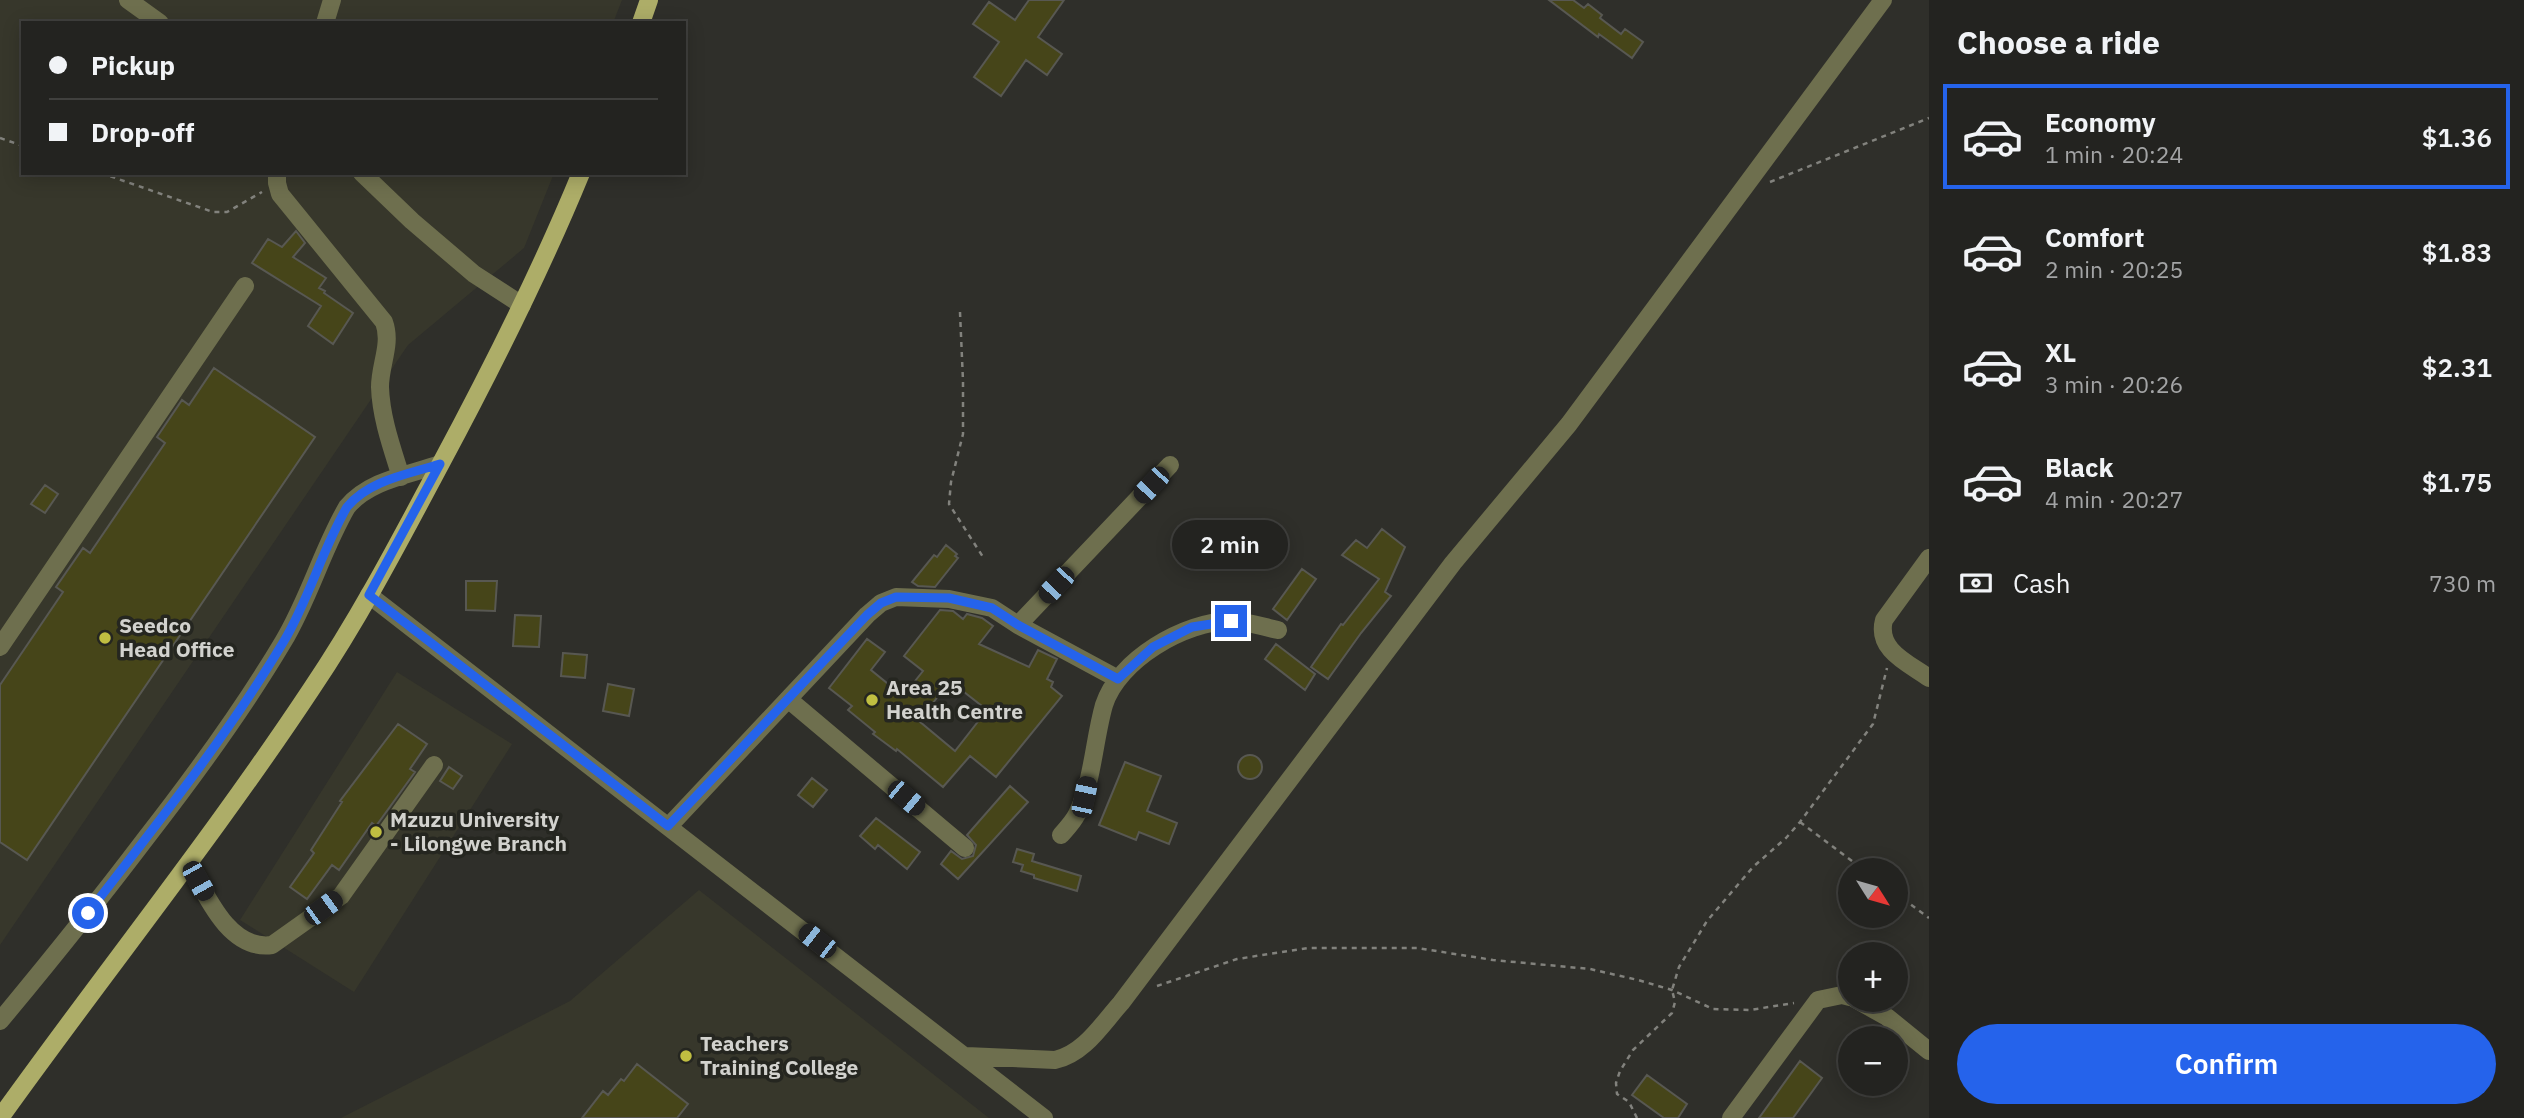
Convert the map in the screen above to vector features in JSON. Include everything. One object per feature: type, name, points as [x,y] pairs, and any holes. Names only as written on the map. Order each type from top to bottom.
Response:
[{"type":"main road","points":[[642,21],[649,0]]},
{"type":"main road","points":[[0,1118],[245,789],[315,685],[369,595],[440,464],[522,305],[580,175]]},
{"type":"street","points":[[128,0],[157,21]]},
{"type":"street","points":[[326,21],[332,0]]},
{"type":"street","points":[[966,1056],[1055,1060],[1066,1058],[1085,1043],[1121,1003],[1453,563],[1569,424],[1883,0]]},
{"type":"street","points":[[364,175],[412,221],[474,274],[522,305]]},
{"type":"street","points":[[277,178],[280,194],[384,322],[387,344],[380,389],[386,424],[401,477]]},
{"type":"street","points":[[0,647],[244,286]]},
{"type":"street","points":[[0,1021],[125,866],[193,777],[252,693],[285,638],[347,507],[356,496],[369,488],[440,464]]},
{"type":"street","points":[[1018,625],[1170,465]]},
{"type":"street","points":[[1929,558],[1884,620],[1881,631],[1891,651],[1929,678]]},
{"type":"street","points":[[369,595],[1044,1118]]},
{"type":"street","points":[[668,826],[867,615],[881,603],[896,597],[949,598],[992,608],[1118,679]]},
{"type":"street","points":[[1061,835],[1076,816],[1084,797],[1105,702],[1118,679],[1153,647],[1192,627],[1231,621],[1278,629]]},
{"type":"street","points":[[788,699],[965,848]]},
{"type":"street","points":[[189,864],[223,923],[252,943],[262,947],[272,945],[341,896],[434,765]]},
{"type":"street","points":[[1731,1118],[1818,1000],[1838,996]]},
{"type":"street","points":[[1878,1012],[1929,1051]]},
{"type":"path","points":[[1740,195],[1929,118]]},
{"type":"path","points":[[0,138],[21,145]]},
{"type":"path","points":[[107,175],[213,212],[227,212],[277,178]]},
{"type":"path","points":[[960,312],[962,434],[949,504],[983,557]]},
{"type":"path","points":[[1637,1118],[1629,1102],[1617,1094],[1616,1083],[1620,1071],[1633,1050],[1672,1013],[1675,1002],[1672,990],[1679,967],[1707,921],[1753,867],[1800,822],[1873,724],[1891,651]]},
{"type":"path","points":[[1800,822],[1848,858]]},
{"type":"path","points":[[1908,903],[1929,918]]},
{"type":"path","points":[[1145,990],[1237,959],[1328,946],[1417,948],[1493,960],[1590,969],[1672,990],[1713,1009],[1727,1011],[1818,1000]]},
{"type":"shaded area","points":[[0,0],[622,0],[614,21],[21,21],[21,175],[553,175],[524,248],[408,345],[0,945]]},
{"type":"shaded area","name":"Mzuzu University - Lilongwe Branch","points":[[397,672],[512,744],[354,992],[240,920]]},
{"type":"shaded area","name":"Teachers Training College","points":[[699,890],[989,1118],[341,1118],[570,1001]]},
{"type":"building","points":[[1029,0],[1064,0],[1038,37],[1062,54],[1047,75],[1026,60],[1001,96],[974,77],[999,42],[973,24],[989,2],[1015,20]]},
{"type":"building","points":[[1549,0],[1573,0],[1584,8],[1588,4],[1602,15],[1600,18],[1621,34],[1625,29],[1643,42],[1632,58],[1599,34],[1598,37]]},
{"type":"building","points":[[296,231],[305,243],[293,257],[326,278],[319,288],[353,313],[333,344],[308,326],[321,306],[252,263],[268,239],[282,247]]},
{"type":"building","name":"Seedco Head Office","points":[[214,368],[315,437],[27,860],[0,842],[0,685],[63,592],[56,587],[83,548],[90,553],[165,443],[157,437],[182,400],[189,405]]},
{"type":"building","points":[[45,485],[58,494],[45,513],[31,504]]},
{"type":"building","points":[[1382,529],[1405,547],[1385,592],[1391,596],[1328,679],[1311,667],[1341,624],[1343,625],[1379,579],[1342,555],[1356,540],[1367,548]]},
{"type":"building","points":[[946,545],[958,558],[935,587],[918,586],[912,582],[934,555],[937,557]]},
{"type":"building","points":[[1302,569],[1316,579],[1287,620],[1273,609]]},
{"type":"building","points":[[466,581],[497,581],[495,611],[466,610]]},
{"type":"building","points":[[940,610],[953,611],[963,619],[967,614],[982,618],[993,626],[979,644],[1029,667],[1038,650],[1057,659],[1047,679],[1053,682],[1051,687],[1062,696],[996,777],[970,756],[943,787],[897,749],[896,751],[873,734],[875,732],[848,710],[852,706],[829,688],[867,639],[885,652],[871,670],[903,696],[923,671],[904,656]],"holes":[[[950,681],[987,710],[955,751],[919,721]]]},
{"type":"building","points":[[515,615],[541,616],[539,647],[513,646]]},
{"type":"building","points":[[1276,644],[1315,674],[1305,690],[1265,659]]},
{"type":"building","points":[[563,653],[587,655],[585,678],[561,676]]},
{"type":"building","points":[[608,684],[634,689],[629,716],[603,711]]},
{"type":"building","points":[[398,724],[427,744],[410,769],[415,772],[376,826],[372,823],[339,870],[332,865],[307,899],[290,887],[314,853],[311,850],[342,802],[340,801]]},
{"type":"building","points":[[1245,755],[1255,755],[1262,762],[1262,772],[1255,779],[1245,779],[1238,772],[1238,762]]},
{"type":"building","points":[[1125,762],[1161,776],[1147,811],[1177,823],[1169,844],[1139,832],[1136,840],[1099,825]]},
{"type":"building","points":[[449,767],[462,776],[453,789],[440,781]]},
{"type":"building","points":[[812,778],[827,790],[813,807],[798,795]]},
{"type":"building","points":[[1010,786],[1028,802],[958,879],[941,864],[951,851],[962,859],[973,856],[976,845],[967,835]]},
{"type":"building","points":[[876,818],[920,852],[907,869],[878,845],[875,849],[860,836]]},
{"type":"building","points":[[1017,849],[1034,854],[1032,861],[1081,876],[1077,891],[1034,878],[1034,875],[1021,871],[1023,865],[1013,862]]},
{"type":"building","points":[[1800,1061],[1822,1078],[1793,1118],[1759,1118]]},
{"type":"building","points":[[637,1064],[688,1104],[677,1118],[582,1118],[603,1091],[608,1095],[621,1079],[624,1081]]},
{"type":"building","points":[[1647,1075],[1687,1104],[1678,1118],[1664,1118],[1632,1095]]},
{"type":"place","name":"Seedco Head Office","points":[[105,638]]},
{"type":"place","name":"Area 25 Health Centre","points":[[872,700]]},
{"type":"place","name":"Mzuzu University - Lilongwe Branch","points":[[376,832]]},
{"type":"place","name":"Teachers Training College","points":[[686,1056]]},
{"type":"route","points":[[88,913],[193,777],[252,693],[316,578],[347,507],[356,496],[369,488],[440,464],[369,595],[668,826],[867,615],[881,603],[896,597],[949,598],[992,608],[1118,679],[1153,647],[1192,627],[1231,621]]}]
